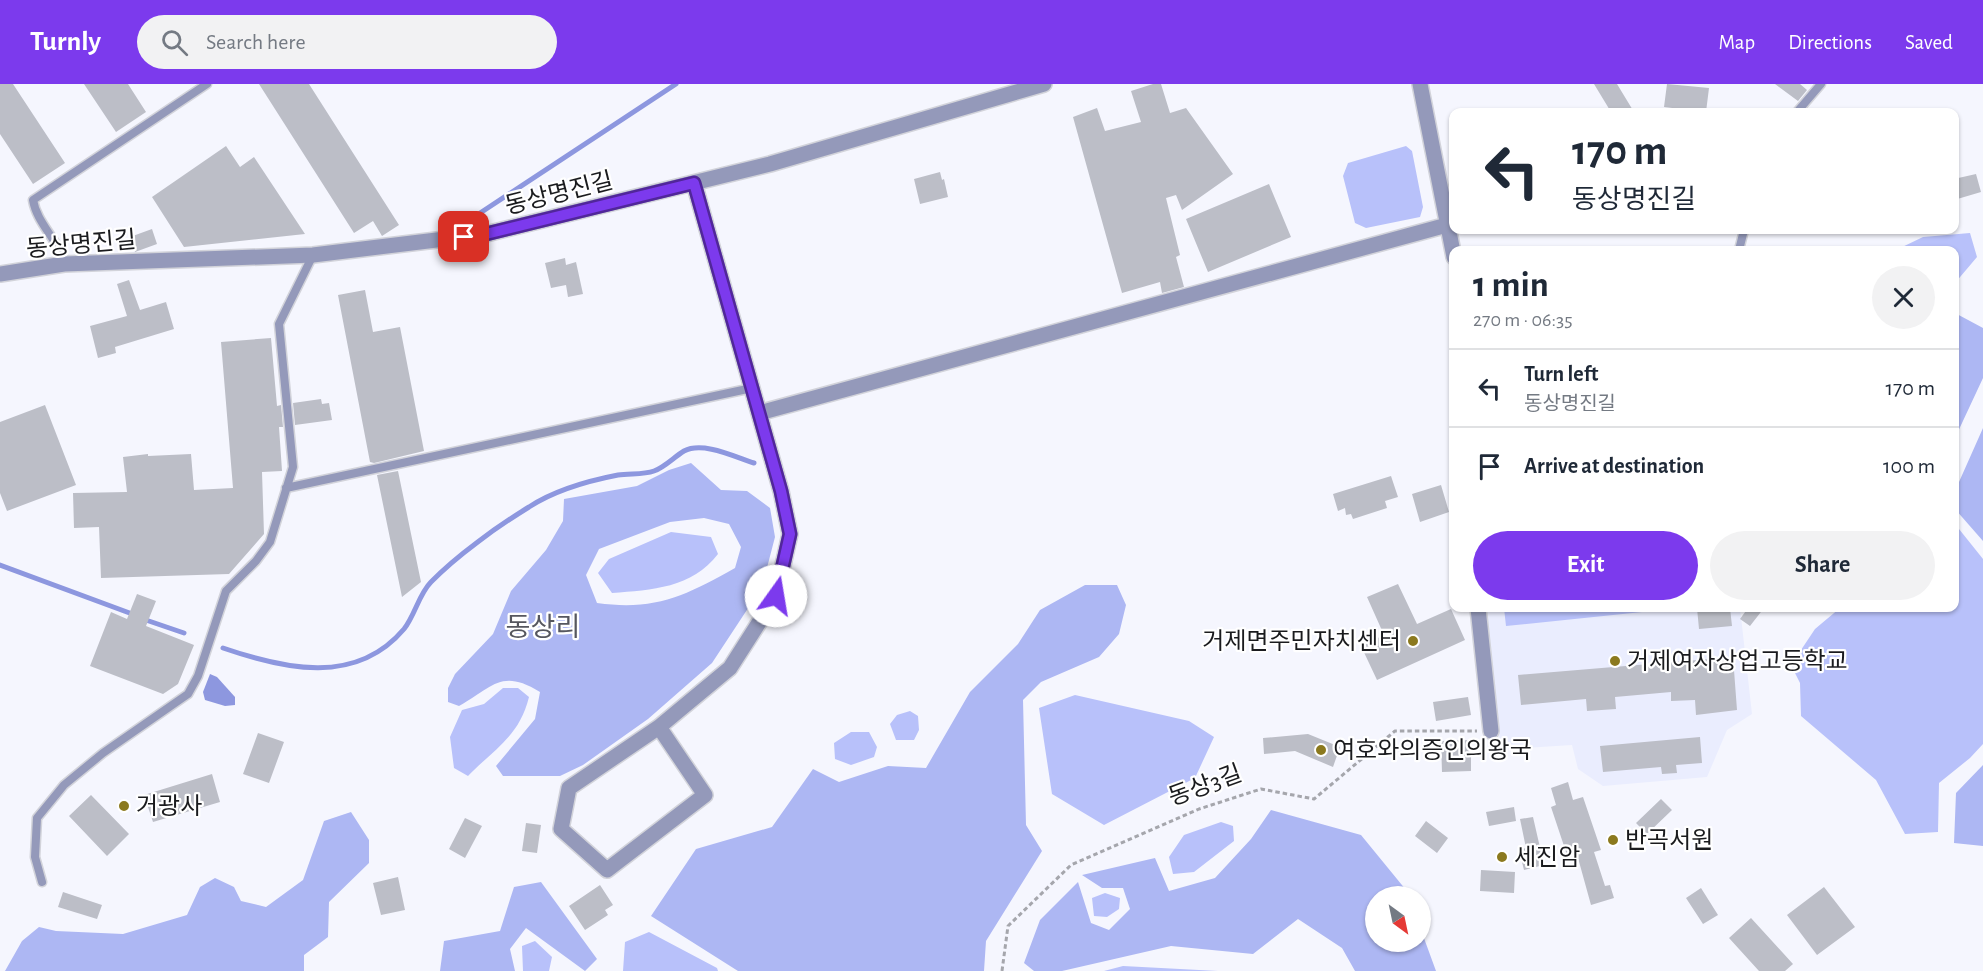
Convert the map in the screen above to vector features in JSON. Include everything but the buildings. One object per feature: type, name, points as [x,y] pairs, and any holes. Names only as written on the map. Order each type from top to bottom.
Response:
[{"type":"street","name":"동상명진길","points":[[0,274],[64,264],[313,255],[486,234],[770,164],[1044,84]]},
{"type":"street","points":[[1420,84],[1452,246]]},
{"type":"street","points":[[659,727],[705,795],[607,870],[561,829],[569,788],[659,727],[730,668],[776,596],[790,534],[752,388],[694,183]]},
{"type":"street","points":[[759,414],[1447,225]]},
{"type":"street","points":[[1478,612],[1491,731]]},
{"type":"lane","points":[[64,264],[61,252],[35,210],[33,200],[207,84]]},
{"type":"lane","points":[[1800,108],[1821,84]]},
{"type":"lane","points":[[42,882],[35,857],[37,818],[64,785],[102,753],[188,694],[198,676],[226,591],[256,561],[270,542],[293,467],[279,324],[313,255]]},
{"type":"lane","points":[[286,488],[752,388]]},
{"type":"path","name":"동상3길","points":[[1002,971],[1008,926],[1071,865],[1199,809],[1261,789],[1314,798],[1395,730],[1435,733],[1491,731]]},
{"type":"shaded area","points":[[1406,146],[1412,151],[1423,207],[1420,217],[1366,228],[1355,223],[1343,176],[1348,163]]},
{"type":"shaded area","points":[[1970,233],[1977,257],[1959,278],[1959,246],[1904,246],[1923,237]]},
{"type":"shaded area","points":[[1959,315],[1983,328],[1983,378],[1959,429]]},
{"type":"shaded area","points":[[1983,428],[1983,541],[1959,514],[1959,482]]},
{"type":"shaded area","points":[[691,463],[721,490],[747,491],[770,508],[775,537],[762,587],[712,663],[648,719],[583,765],[560,776],[503,776],[496,766],[535,719],[540,692],[516,681],[506,681],[489,687],[459,706],[448,702],[448,688],[455,674],[493,634],[511,591],[546,550],[563,521],[564,499],[637,486],[669,470]],"holes":[[[704,518],[729,524],[741,547],[735,568],[669,599],[636,605],[597,603],[586,575],[599,549],[670,522]]]},
{"type":"shaded area","points":[[1959,529],[1983,559],[1983,744],[1970,758],[1939,783],[1938,832],[1905,834],[1876,780],[1801,716],[1800,683],[1791,665],[1815,629],[1835,612],[1959,612]]},
{"type":"shaded area","points":[[671,532],[711,537],[718,554],[708,565],[684,580],[656,588],[612,593],[598,573],[609,559]]},
{"type":"shaded area","points":[[1085,585],[1117,585],[1126,605],[1119,634],[1099,657],[1041,682],[1023,700],[1026,825],[1042,851],[986,941],[984,971],[738,971],[651,916],[696,849],[772,827],[813,769],[839,782],[888,766],[926,768],[970,692],[1018,644],[1040,610]]},
{"type":"shaded area","name":"거제여자상업고등학교","points":[[1478,612],[1740,612],[1752,714],[1727,730],[1707,777],[1603,786],[1578,769],[1572,745],[1507,749],[1491,731]]},
{"type":"shaded area","points":[[1504,612],[1642,612],[1506,626]]},
{"type":"shaded area","points":[[210,674],[217,677],[235,697],[235,705],[225,706],[205,700],[203,692]]},
{"type":"shaded area","points":[[503,688],[518,688],[529,697],[525,711],[505,741],[468,776],[454,768],[450,737],[462,710],[484,704]]},
{"type":"shaded area","points":[[1075,695],[1189,721],[1214,737],[1195,778],[1104,825],[1052,794],[1039,708]]},
{"type":"shaded area","points":[[910,711],[918,716],[919,730],[914,740],[896,740],[890,724],[897,715]]},
{"type":"shaded area","points":[[851,732],[869,732],[877,747],[874,757],[851,765],[835,759],[834,743]]},
{"type":"shaded area","points":[[1983,765],[1983,846],[1954,843],[1956,793]]},
{"type":"shaded area","points":[[1271,810],[1361,835],[1403,886],[1365,886],[1365,952],[1429,952],[1436,971],[1355,971],[1342,948],[1298,919],[1253,954],[1171,946],[1062,971],[1034,971],[1024,963],[1040,920],[1078,882],[1091,923],[1109,930],[1130,909],[1123,888],[1102,888],[1082,875],[1155,858],[1169,891],[1215,878],[1251,839]]},
{"type":"shaded area","points":[[351,812],[369,840],[369,863],[329,902],[328,937],[304,955],[304,971],[5,971],[22,941],[39,927],[56,931],[123,934],[187,915],[200,887],[215,878],[234,887],[241,901],[266,907],[303,880],[324,821]]},
{"type":"shaded area","points":[[1221,822],[1233,826],[1234,841],[1194,872],[1173,874],[1169,857],[1184,835]]},
{"type":"shaded area","points":[[541,882],[597,959],[585,971],[526,928],[510,949],[515,971],[440,971],[444,941],[500,931],[514,887]]},
{"type":"shaded area","points":[[1105,893],[1120,898],[1119,909],[1107,917],[1094,916],[1092,898]]},
{"type":"shaded area","points":[[649,932],[717,968],[718,971],[623,971],[625,942]]},
{"type":"shaded area","points":[[535,941],[552,957],[549,971],[523,971],[522,946]]},
{"type":"shaded area","points":[[1123,966],[1218,971],[1104,971]]},
{"type":"waterway","points":[[471,219],[676,84]]},
{"type":"waterway","points":[[223,648],[270,662],[318,668],[342,666],[364,659],[385,647],[404,629],[427,587],[452,562],[504,523],[550,496],[595,480],[654,471],[692,448],[719,451],[754,463]]},
{"type":"waterway","points":[[0,565],[135,615]]},
{"type":"waterway","points":[[143,619],[184,633]]},
{"type":"place","name":"거제면주민자치센터","points":[[1413,641]]},
{"type":"place","name":"거제여자상업고등학교","points":[[1615,661]]},
{"type":"place","name":"여호와의증인의왕국","points":[[1321,750]]},
{"type":"place","name":"거광사","points":[[124,806]]},
{"type":"place","name":"반곡서원","points":[[1613,840]]},
{"type":"place","name":"세진암","points":[[1502,857]]},
{"type":"district","name":"동상리","points":[[543,627]]},
{"type":"route","points":[[464,237],[486,234],[694,183],[781,491],[790,534],[776,596]]}]
